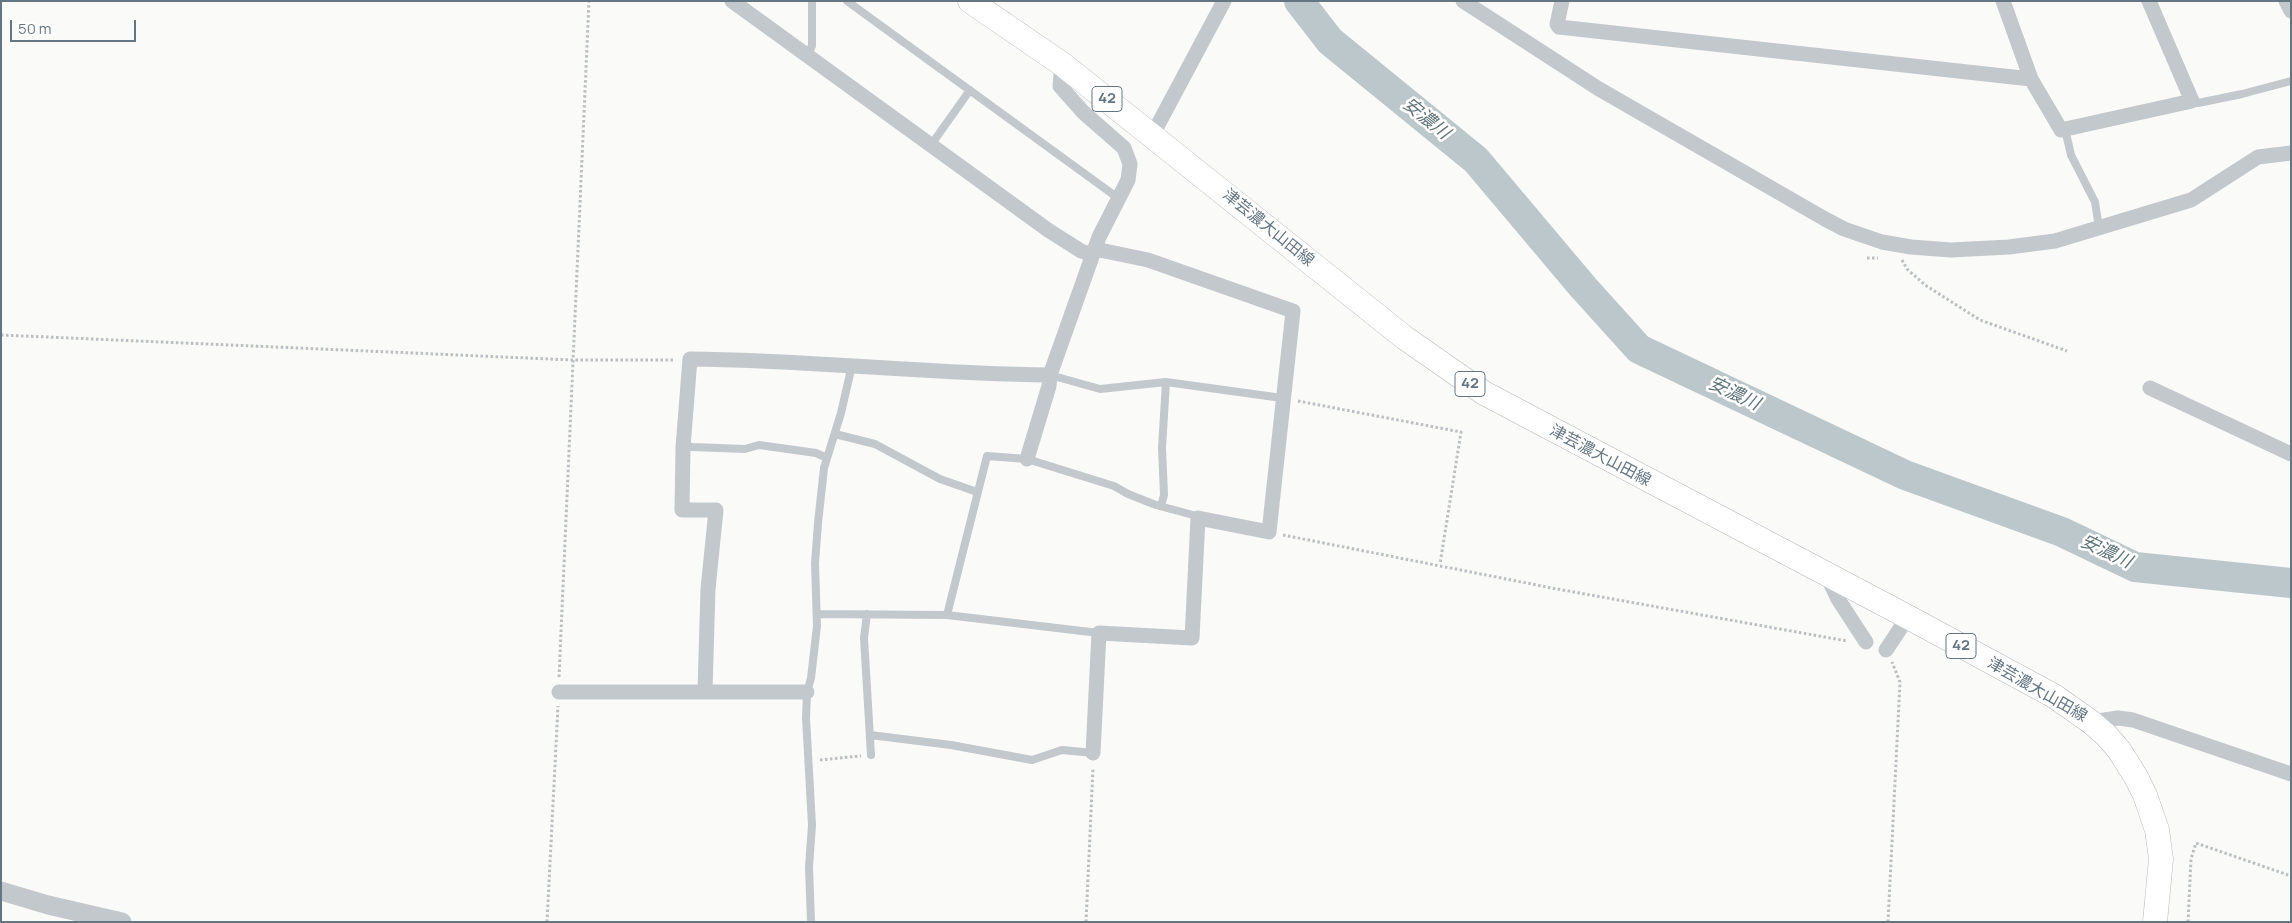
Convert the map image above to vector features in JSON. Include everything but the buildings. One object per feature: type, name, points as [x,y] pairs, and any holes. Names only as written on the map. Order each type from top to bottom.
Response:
[{"type":"main road","name":"津芸濃大山田線","points":[[970,1],[1156,127],[1405,338],[1484,394],[1908,617],[2054,696],[2091,722],[2119,750],[2136,777],[2145,795],[2157,830],[2161,859],[2155,922]]},
{"type":"street","points":[[732,1],[1048,230],[1081,250],[1148,260],[1293,311],[1282,398],[1269,532],[1198,518],[1192,638],[1099,633],[1093,754]]},
{"type":"street","points":[[1156,127],[1224,1]]},
{"type":"street","points":[[1463,1],[1600,89],[1740,172],[1844,229],[1882,242],[1911,247],[1951,250],[2009,247],[2055,241],[2191,200],[2258,157],[2291,153]]},
{"type":"street","points":[[1562,1],[1557,24],[1559,27],[2031,79]]},
{"type":"street","points":[[2002,1],[2031,79],[2061,130],[2192,101],[2149,1]]},
{"type":"street","points":[[2286,1],[2291,11]]},
{"type":"street","points":[[1026,459],[1049,386],[1050,375],[1098,236],[1128,180],[1130,160],[1124,148],[1090,116],[1083,112],[1060,86],[1062,64]]},
{"type":"street","points":[[705,692],[708,588],[716,510],[682,510],[690,360],[852,365],[1050,375]]},
{"type":"street","points":[[2150,388],[2291,454]]},
{"type":"street","points":[[1827,576],[1838,599],[1866,642]]},
{"type":"street","points":[[1886,650],[1908,617]]},
{"type":"street","points":[[559,692],[807,692]]},
{"type":"street","points":[[2091,722],[2118,718],[2133,720],[2291,774]]},
{"type":"street","points":[[1,890],[48,905],[122,922]]},
{"type":"lane","points":[[807,55],[812,46],[812,1]]},
{"type":"lane","points":[[847,1],[1118,198]]},
{"type":"lane","points":[[2192,101],[2198,103],[2291,81]]},
{"type":"lane","points":[[931,145],[970,90]]},
{"type":"lane","points":[[2065,129],[2071,155],[2094,202],[2099,228]]},
{"type":"lane","points":[[811,922],[809,867],[812,825],[806,718],[807,692],[811,678],[817,614],[815,564],[824,468],[835,434],[852,365]]},
{"type":"lane","points":[[1050,375],[1100,389],[1166,382],[1282,398]]},
{"type":"lane","points":[[1161,506],[1164,495],[1162,448],[1166,382]]},
{"type":"lane","points":[[835,434],[875,444],[940,479],[977,492]]},
{"type":"lane","points":[[684,445],[746,449],[759,445],[816,453],[827,458]]},
{"type":"lane","points":[[947,615],[987,456],[1026,459],[1114,486],[1128,494],[1161,506],[1193,514],[1198,518]]},
{"type":"lane","points":[[817,614],[947,615],[1099,633]]},
{"type":"lane","points":[[867,614],[864,638],[871,755]]},
{"type":"lane","points":[[870,735],[950,745],[1032,760],[1062,750],[1093,754]]},
{"type":"path","points":[[547,922],[559,692],[589,1]]},
{"type":"path","points":[[1899,254],[1907,269],[1925,285],[1958,308],[1980,320],[2067,351]]},
{"type":"path","points":[[1,335],[572,360],[690,360]]},
{"type":"path","points":[[1282,398],[1461,432],[1440,564]]},
{"type":"path","points":[[1269,532],[1440,564],[1557,589],[1838,640],[1866,642]]},
{"type":"path","points":[[1886,650],[1900,682],[1888,922]]},
{"type":"path","points":[[1086,922],[1093,754]]},
{"type":"path","points":[[808,762],[871,755]]},
{"type":"path","points":[[2188,922],[2191,859],[2196,843],[2291,876]]},
{"type":"waterway","name":"安濃川","points":[[1299,1],[1330,41],[1476,160],[1583,287],[1639,349],[1905,475],[2062,532],[2135,567],[2291,583]]}]
